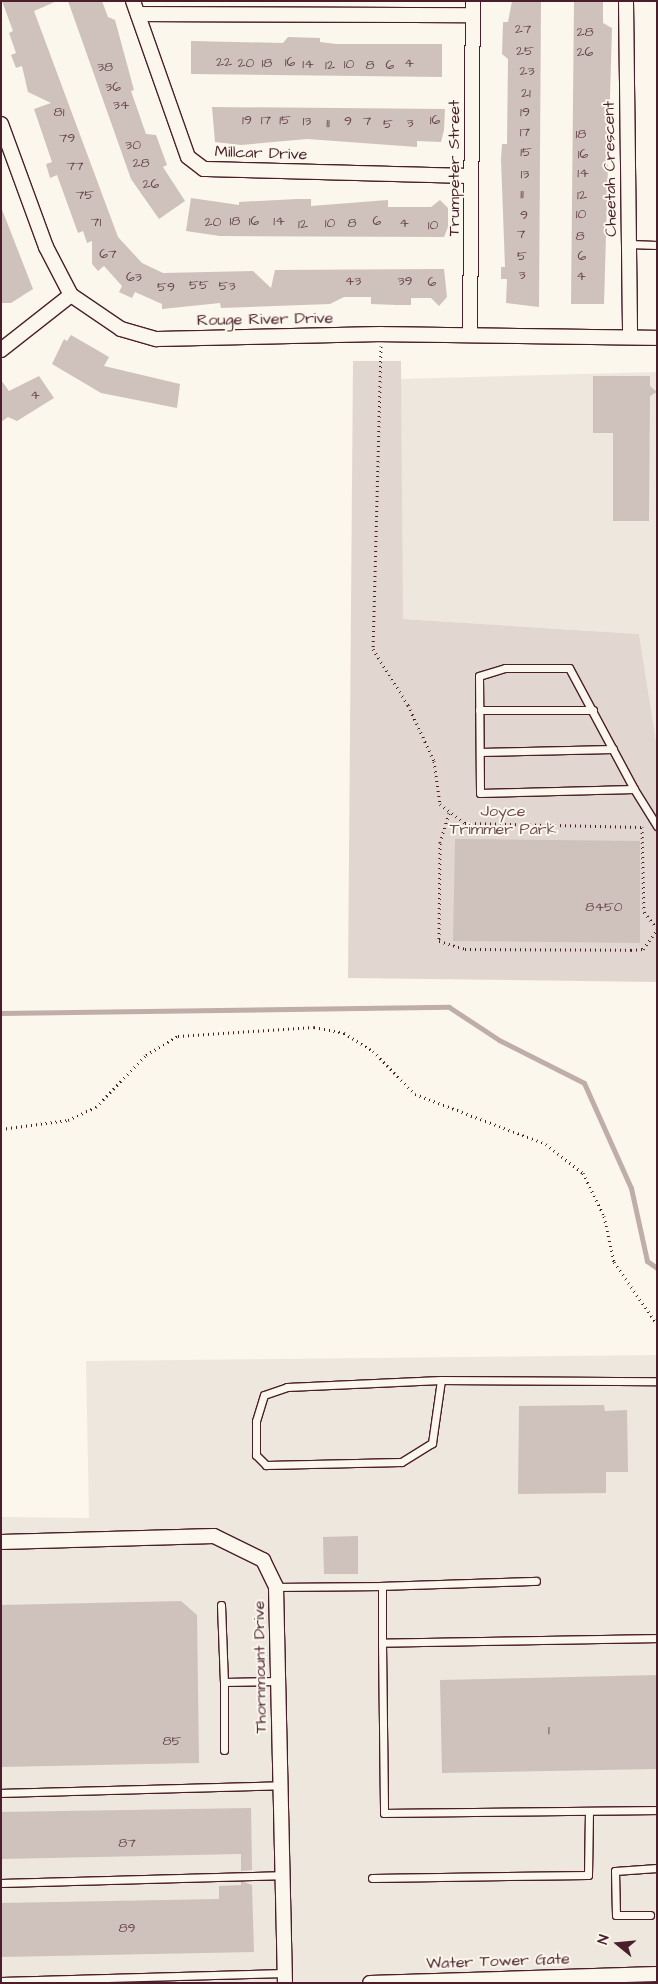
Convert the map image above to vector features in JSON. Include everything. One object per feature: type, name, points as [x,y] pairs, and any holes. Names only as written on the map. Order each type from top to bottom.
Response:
[{"type":"street","name":"Cheetah Crescent","points":[[626,1],[630,337]]},
{"type":"street","points":[[135,8],[473,8]]},
{"type":"street","name":"Millcar Drive","points":[[135,8],[188,157],[204,169],[471,176]]},
{"type":"street","name":"Trumpeter Street","points":[[470,334],[473,8]]},
{"type":"street","name":"Rouge River Drive","points":[[1,124],[46,247],[71,295],[121,329],[157,340],[381,334],[657,338]]},
{"type":"street","points":[[1,350],[71,295]]},
{"type":"street","name":"Thornmount Drive","points":[[1,1542],[214,1536],[262,1560],[276,1588],[280,1875],[285,1978]]},
{"type":"street","name":"Water Tower Gate","points":[[370,1983],[657,1974]]},
{"type":"lane","points":[[629,244],[657,245]]},
{"type":"lane","points":[[634,789],[480,793],[479,676],[505,668],[569,668],[634,789],[657,826]]},
{"type":"lane","points":[[479,710],[593,710]]},
{"type":"lane","points":[[480,752],[613,749]]},
{"type":"lane","points":[[442,1380],[432,1443],[401,1462],[266,1465],[256,1455],[256,1421],[264,1395],[287,1387],[332,1382],[442,1380],[657,1381]]},
{"type":"lane","points":[[276,1588],[536,1580]]},
{"type":"lane","points":[[382,1586],[384,1813],[657,1810]]},
{"type":"lane","points":[[221,1605],[224,1750]]},
{"type":"lane","points":[[382,1642],[657,1638]]},
{"type":"lane","points":[[224,1682],[277,1681]]},
{"type":"lane","points":[[1,1794],[279,1785]]},
{"type":"lane","points":[[372,1878],[588,1875],[588,1811]]},
{"type":"lane","points":[[650,1915],[616,1915],[615,1871],[657,1868]]},
{"type":"lane","points":[[1,1882],[280,1875]]},
{"type":"lane","points":[[1,1982],[285,1978]]},
{"type":"path","points":[[381,334],[373,649],[408,705],[434,761],[440,804],[449,813],[465,823],[642,827],[644,912],[657,929],[643,949],[631,950],[465,949],[439,941],[440,843],[449,813]]},
{"type":"path","points":[[1,1129],[68,1120],[96,1107],[146,1056],[178,1036],[314,1027],[344,1034],[373,1051],[415,1094],[546,1144],[583,1173],[604,1216],[614,1262],[657,1324]]},
{"type":"shaded area","points":[[657,372],[657,747],[639,634],[402,619],[401,379]]},
{"type":"shaded area","points":[[657,1355],[657,1983],[1,1983],[1,1517],[89,1518],[86,1361]]},
{"type":"green space","name":"Joyce Trimmer Park","points":[[353,361],[401,361],[403,619],[639,634],[657,747],[657,982],[348,978]]},
{"type":"building","points":[[2,1],[57,1],[34,11],[118,237],[142,263],[163,273],[253,271],[271,288],[275,270],[444,269],[447,297],[439,306],[431,298],[411,298],[411,305],[397,305],[371,304],[371,297],[344,297],[330,304],[221,308],[220,303],[162,309],[162,304],[135,292],[132,298],[119,292],[122,286],[104,266],[98,271],[92,264],[92,241],[87,243],[83,231],[78,233],[57,175],[50,178],[46,164],[52,162],[34,109],[51,103],[28,92],[22,66],[16,68],[11,55],[16,53],[9,33],[13,31]]},
{"type":"building","points":[[68,1],[102,1],[108,17],[115,20],[134,90],[131,91],[146,134],[156,135],[167,165],[163,167],[185,201],[159,219],[131,179]]},
{"type":"building","points":[[512,1],[541,1],[539,307],[506,303],[507,279],[501,279],[501,267],[505,267],[501,159],[502,144],[507,144],[508,59],[502,54],[503,22],[508,22]]},
{"type":"building","points":[[574,1],[603,1],[603,23],[612,28],[604,304],[571,304]]},
{"type":"building","points":[[288,37],[320,38],[320,42],[336,44],[442,44],[442,77],[191,74],[191,41],[283,43]]},
{"type":"building","points":[[212,107],[445,109],[444,130],[441,142],[417,141],[417,147],[307,139],[241,145],[215,142]]},
{"type":"building","points":[[191,198],[239,205],[239,202],[311,199],[311,206],[388,200],[388,207],[431,207],[440,200],[448,208],[448,227],[444,237],[220,236],[186,231]]},
{"type":"building","points":[[1,207],[33,289],[11,303],[1,303]]},
{"type":"building","points":[[71,335],[109,357],[104,366],[180,384],[177,408],[101,393],[52,364],[64,339],[67,341]]},
{"type":"building","points":[[39,376],[54,398],[17,421],[8,417],[1,422],[1,380],[9,391]]},
{"type":"building","points":[[593,376],[650,376],[650,386],[657,392],[650,396],[649,521],[613,521],[613,433],[593,433]]},
{"type":"building","points":[[455,839],[640,841],[640,943],[453,941]]},
{"type":"building","points":[[604,1405],[605,1411],[627,1410],[628,1472],[606,1472],[606,1493],[518,1494],[519,1406]]},
{"type":"building","points":[[358,1536],[358,1574],[324,1574],[323,1537]]},
{"type":"building","points":[[181,1601],[197,1615],[199,1763],[1,1767],[1,1605]]},
{"type":"building","points":[[657,1675],[657,1769],[442,1773],[440,1680]]},
{"type":"building","points":[[251,1808],[252,1870],[241,1871],[241,1854],[1,1859],[1,1812]]},
{"type":"building","points":[[241,1881],[252,1885],[254,1952],[1,1957],[1,1903],[219,1899],[219,1886],[241,1885]]},
{"type":"waterway","points":[[1,1013],[449,1007],[499,1040],[584,1083],[631,1188],[647,1261],[657,1268]]}]
